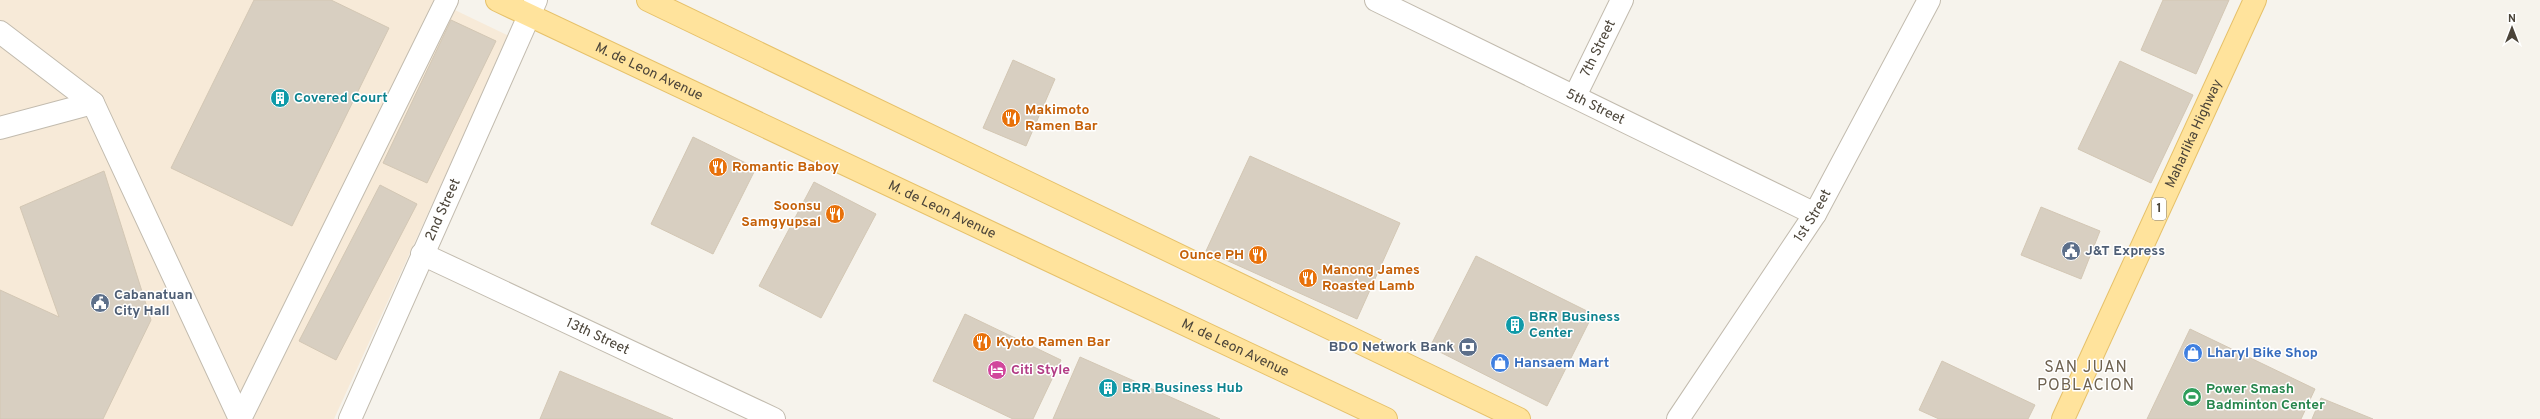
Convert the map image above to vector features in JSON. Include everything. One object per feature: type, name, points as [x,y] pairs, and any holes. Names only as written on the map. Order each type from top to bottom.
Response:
[{"type":"main road","name":"M. de Leon Avenue","points":[[498,0],[532,8],[1386,419]]},
{"type":"main road","points":[[648,0],[1519,419]]},
{"type":"main road","name":"Maharlika Highway","points":[[2066,418],[2255,0]]},
{"type":"street","points":[[240,419],[447,0]]},
{"type":"street","name":"5th Street","points":[[1376,0],[1576,96],[1815,214]]},
{"type":"street","name":"7th Street","points":[[1576,96],[1622,0]]},
{"type":"street","name":"1st Street","points":[[1678,419],[1815,214],[1929,0]]},
{"type":"street","name":"2nd Street","points":[[350,419],[532,8]]},
{"type":"street","points":[[0,32],[93,103],[240,419]]},
{"type":"street","points":[[0,128],[93,103]]},
{"type":"street","name":"13th Street","points":[[422,254],[774,419]]},
{"type":"shaded area","points":[[0,0],[434,0],[509,36],[334,419],[0,419]]},
{"type":"building","name":"Covered Court","points":[[254,0],[331,0],[389,28],[292,226],[171,168]]},
{"type":"building","points":[[2163,0],[2229,0],[2196,74],[2141,50]]},
{"type":"building","points":[[451,20],[496,41],[427,183],[383,163]]},
{"type":"building","points":[[1013,60],[1055,79],[1026,146],[983,128]]},
{"type":"building","points":[[2120,61],[2193,95],[2151,183],[2078,149]]},
{"type":"building","points":[[693,137],[756,168],[713,254],[651,224]]},
{"type":"building","points":[[1250,156],[1400,223],[1357,319],[1206,251]]},
{"type":"building","name":"Cabanatuan City Hall","points":[[104,171],[151,320],[103,419],[0,419],[0,290],[59,317],[20,207]]},
{"type":"building","points":[[814,182],[876,214],[821,318],[759,286]]},
{"type":"building","points":[[380,185],[417,204],[336,360],[299,341]]},
{"type":"building","points":[[2041,207],[2100,231],[2081,279],[2021,255]]},
{"type":"building","name":"BRR Business Center","points":[[1476,256],[1593,314],[1547,406],[1430,347]]},
{"type":"building","name":"Citi Style","points":[[965,314],[1061,360],[1033,419],[1013,419],[933,381]]},
{"type":"building","points":[[2190,329],[2315,389],[2301,419],[2147,419]]},
{"type":"building","name":"BRR Business Hub","points":[[1080,357],[1220,419],[1053,419]]},
{"type":"building","points":[[1942,361],[2035,405],[2028,419],[1939,419],[1919,410]]},
{"type":"building","points":[[560,371],[673,419],[540,419]]},
{"type":"building","points":[[2321,398],[2373,419],[2312,419]]},
{"type":"place","name":"Covered Court","points":[[280,98]]},
{"type":"place","name":"Makimoto Ramen Bar","points":[[1011,118]]},
{"type":"place","name":"Romantic Baboy","points":[[718,167]]},
{"type":"place","name":"Soonsu Samgyupsal","points":[[835,214]]},
{"type":"place","name":"J&T Express","points":[[2071,251]]},
{"type":"place","name":"Ounce PH","points":[[1258,255]]},
{"type":"place","name":"Manong James Roasted Lamb","points":[[1308,278]]},
{"type":"place","name":"Cabanatuan City Hall","points":[[100,303]]},
{"type":"place","name":"BRR Business Center","points":[[1515,325]]},
{"type":"place","name":"Kyoto Ramen Bar","points":[[982,342]]},
{"type":"place","name":"BDO Network Bank","points":[[1468,347]]},
{"type":"place","name":"Lharyl Bike Shop","points":[[2193,353]]},
{"type":"place","name":"Hansaem Mart","points":[[1500,363]]},
{"type":"place","name":"Citi Style","points":[[997,370]]},
{"type":"place","name":"BRR Business Hub","points":[[1108,388]]},
{"type":"place","name":"Power Smash Badminton Center","points":[[2192,397]]},
{"type":"district","name":"SAN JUAN POBLACION","points":[[2086,377]]}]
